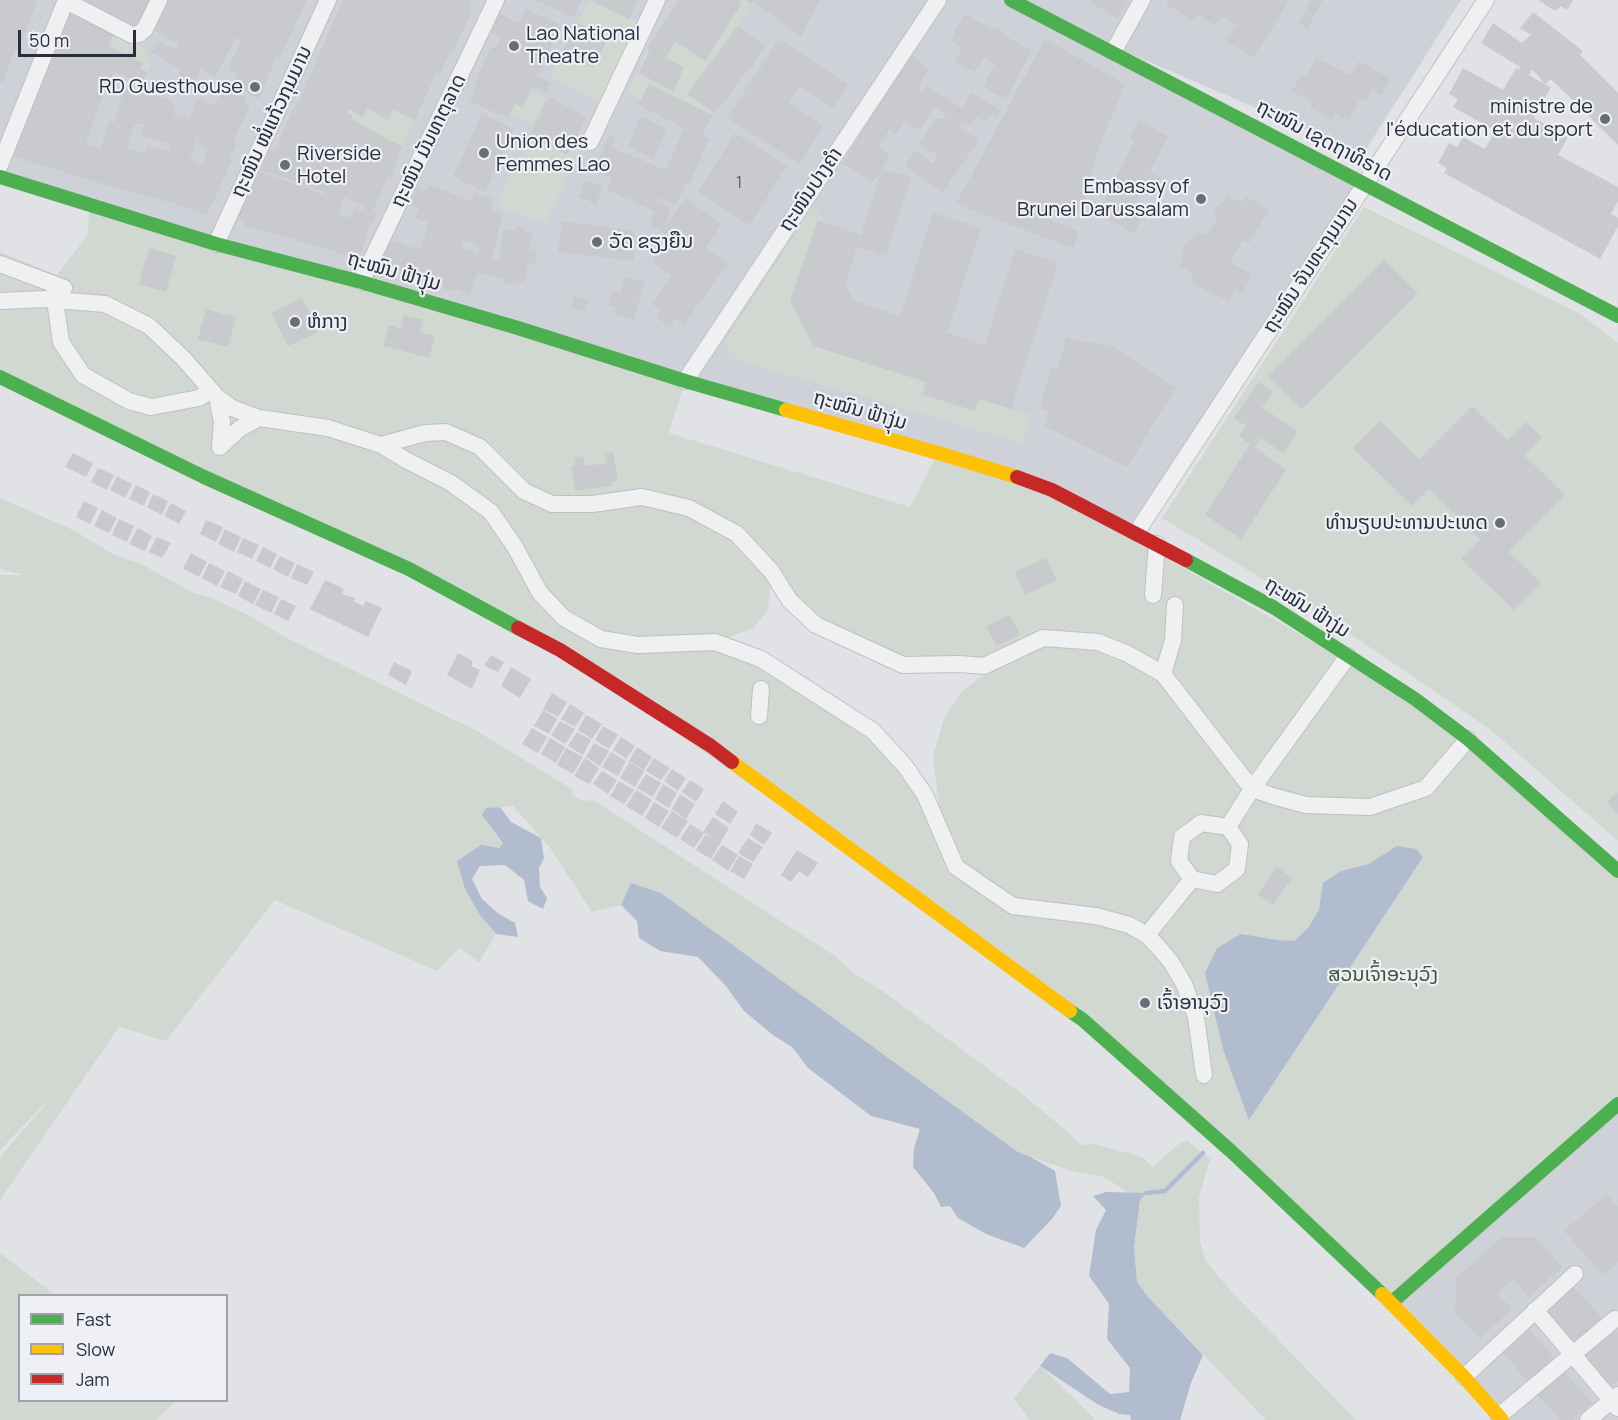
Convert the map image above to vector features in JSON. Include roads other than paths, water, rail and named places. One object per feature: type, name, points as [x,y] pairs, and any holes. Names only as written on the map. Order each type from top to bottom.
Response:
[{"type":"main road","name":"ຖະໜົນ ເຊດຖາທິຣາດ","points":[[1011,0],[1618,316]]},
{"type":"main road","name":"ຖະໝົນ ຟ້າງຸ່ມ","points":[[0,177],[216,244],[361,282],[518,328],[685,381],[938,453],[1052,490],[1273,607],[1415,699],[1468,739],[1618,871]]},
{"type":"main road","points":[[0,377],[204,477],[409,569],[560,650],[711,746],[1083,1020],[1241,1160],[1391,1303],[1501,1418]]},
{"type":"main road","points":[[1391,1303],[1618,1104]]},
{"type":"street","points":[[0,165],[66,1],[132,35],[139,34],[145,29],[159,0]]},
{"type":"street","name":"ຖະໜົນ ໜໍ່ແກ້ວກຸມມານ","points":[[216,244],[328,0]]},
{"type":"street","name":"ຖະໜົນ ມັນທາຕຸລາດ","points":[[361,282],[496,0]]},
{"type":"street","points":[[590,142],[657,0]]},
{"type":"street","name":"ຖະໜົນປາງຄໍາ","points":[[685,381],[938,0]]},
{"type":"street","points":[[1113,52],[1142,0]]},
{"type":"street","name":"ຖະໜົນ ຈັນທະກຸມມານ","points":[[1136,533],[1486,0]]},
{"type":"street","points":[[0,264],[55,292],[105,304],[149,326],[183,358],[214,393],[232,408],[259,418],[328,428],[381,445],[451,483],[491,512],[515,547],[540,593],[564,618],[601,639],[638,645],[715,642],[761,659],[873,731],[905,766],[925,795],[956,867],[1013,906],[1096,916],[1129,925],[1147,935],[1171,962],[1184,984],[1196,1017],[1204,1076]]},
{"type":"street","points":[[0,300],[55,292]]},
{"type":"street","points":[[55,292],[61,342],[83,375],[129,400],[151,407],[180,403],[214,393]]},
{"type":"street","points":[[214,393],[222,422],[220,447],[239,429],[259,418]]},
{"type":"street","points":[[381,445],[425,433],[446,432],[480,447],[524,491],[552,504],[592,504],[642,497],[689,508],[737,534],[772,572],[790,601],[816,625],[903,665],[984,666],[1043,638],[1098,642],[1128,654],[1163,674],[1252,789],[1306,805],[1370,807],[1426,788],[1468,739]]},
{"type":"street","points":[[1153,595],[1157,544]]},
{"type":"street","points":[[1163,674],[1173,640],[1176,605]]},
{"type":"street","points":[[1228,827],[1252,789],[1348,656]]},
{"type":"street","points":[[759,716],[761,689]]},
{"type":"street","points":[[1201,823],[1228,827],[1240,844],[1237,870],[1217,884],[1192,879],[1179,861],[1182,837],[1201,823]]},
{"type":"street","points":[[1147,935],[1192,879]]},
{"type":"street","points":[[1464,1377],[1575,1274]]},
{"type":"street","points":[[1535,1310],[1616,1401],[1588,1420]]},
{"type":"street","points":[[1501,1418],[1615,1319]]},
{"type":"water","points":[[500,807],[511,822],[541,838],[544,858],[539,868],[540,887],[547,898],[543,909],[528,901],[524,880],[505,865],[480,866],[472,879],[482,899],[499,914],[515,923],[518,937],[496,934],[480,915],[465,889],[457,861],[481,845],[499,848],[503,843],[482,815],[486,808]]},
{"type":"water","points":[[1397,846],[1416,849],[1423,857],[1249,1120],[1223,1049],[1205,973],[1217,948],[1241,934],[1294,941],[1308,928],[1319,910],[1323,883],[1341,871],[1369,864]]},
{"type":"water","points":[[631,883],[661,893],[1018,1152],[1055,1171],[1061,1206],[1052,1219],[1024,1248],[986,1234],[958,1218],[950,1206],[941,1207],[934,1193],[913,1167],[914,1148],[920,1129],[871,1116],[808,1068],[792,1047],[744,1011],[725,985],[698,957],[660,951],[639,938],[637,921],[621,905]]},
{"type":"water","points":[[1106,1192],[1146,1193],[1140,1200],[1134,1248],[1137,1282],[1149,1298],[1203,1355],[1191,1383],[1180,1420],[1131,1420],[1130,1415],[1119,1414],[1097,1404],[1040,1366],[1050,1353],[1067,1358],[1110,1394],[1129,1392],[1130,1368],[1107,1339],[1109,1304],[1089,1276],[1096,1230],[1106,1210],[1093,1196]]},
{"type":"waterway","points":[[1146,1193],[1165,1191],[1203,1153]]},
{"type":"place","name":"Lao National Theatre","points":[[514,46]]},
{"type":"place","name":"RD Guesthouse","points":[[255,87]]},
{"type":"place","name":"ministre de l'éducation et du sport","points":[[1605,119]]},
{"type":"place","name":"Union des Femmes Lao","points":[[484,153]]},
{"type":"place","name":"Riverside Hotel","points":[[285,165]]},
{"type":"place","name":"Embassy of Brunei Darussalam","points":[[1201,199]]},
{"type":"place","name":"ວັດ ຂຽງຍືນ","points":[[597,242]]},
{"type":"place","name":"ຫໍກາງ","points":[[295,322]]},
{"type":"place","name":"ທຳນຽບປະທານປະເທດ","points":[[1500,523]]},
{"type":"place","name":"ເຈົ້າອານຸວົງ","points":[[1145,1003]]},
{"type":"park label","name":"ສວນເຈົ້າອະນຸວົງ","points":[[1383,975]]}]
